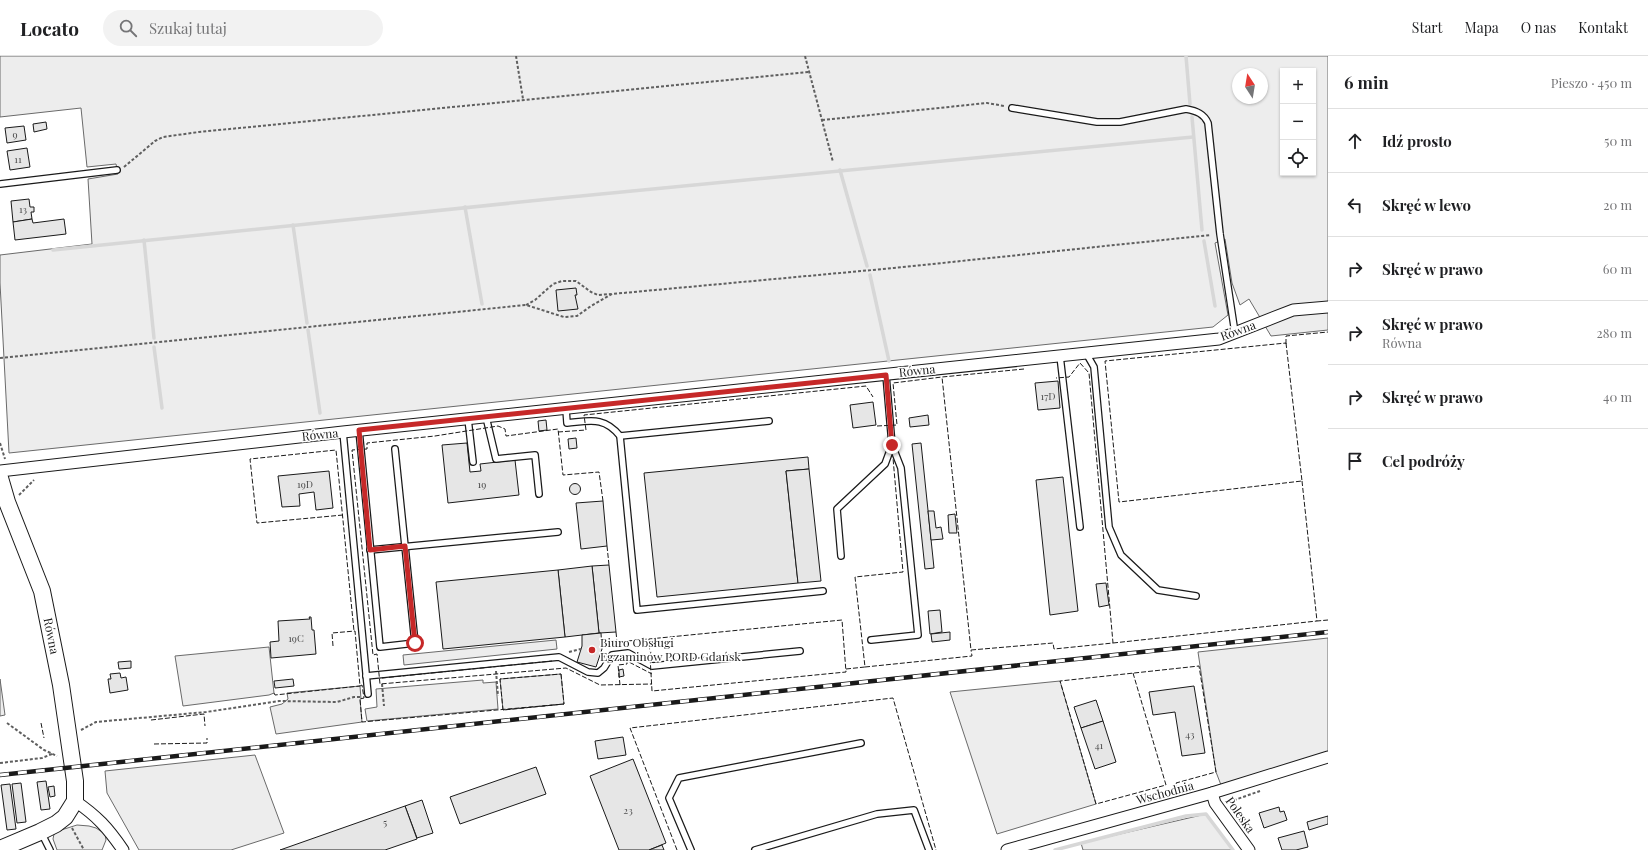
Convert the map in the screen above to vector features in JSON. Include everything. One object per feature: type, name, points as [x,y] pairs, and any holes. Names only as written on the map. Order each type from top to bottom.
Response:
[{"type":"street","name":"Równa","points":[[0,472],[359,430],[1219,339],[1293,310],[1328,307]]},
{"type":"street","name":"Równa","points":[[0,478],[42,591],[61,685],[75,781],[75,801]]},
{"type":"street","name":"Wschodnia","points":[[1008,850],[1212,794],[1328,757]]},
{"type":"street","name":"Poleska","points":[[1212,794],[1215,803],[1249,850]]},
{"type":"street","points":[[0,850],[56,824],[64,817],[75,801],[94,814],[108,828],[123,850]]},
{"type":"lane","points":[[1012,108],[1097,122],[1120,122],[1186,109],[1195,110],[1205,116],[1210,137],[1220,234],[1235,333]]},
{"type":"lane","points":[[0,184],[117,170]]},
{"type":"lane","points":[[1086,353],[1094,367],[1109,527],[1121,555],[1158,590],[1196,596]]},
{"type":"lane","points":[[1060,356],[1080,527]]},
{"type":"lane","points":[[872,640],[918,635],[901,468],[892,445],[886,375]]},
{"type":"lane","points":[[566,409],[567,423],[594,420],[604,422],[613,427],[620,436],[637,610],[823,591]]},
{"type":"lane","points":[[486,417],[496,459],[535,455],[539,494]]},
{"type":"lane","points":[[468,419],[473,462]]},
{"type":"lane","points":[[620,436],[769,421]]},
{"type":"lane","points":[[359,430],[380,647],[415,643],[395,449]]},
{"type":"lane","points":[[343,432],[368,694]]},
{"type":"lane","points":[[841,556],[836,509],[884,464],[892,445]]},
{"type":"lane","points":[[370,550],[558,532]]},
{"type":"lane","points":[[366,676],[559,657],[588,672],[598,674],[604,668],[612,655],[628,653],[652,666],[800,652]]},
{"type":"lane","points":[[692,850],[670,798],[679,778],[861,743]]},
{"type":"lane","points":[[754,850],[877,814],[914,810],[929,850]]},
{"type":"lane","points":[[40,832],[50,850]]},
{"type":"path","points":[[516,56],[523,100]]},
{"type":"path","points":[[805,56],[833,162]]},
{"type":"path","points":[[117,170],[124,167],[163,137],[238,127],[809,72]]},
{"type":"path","points":[[822,120],[987,103],[1012,108]]},
{"type":"path","points":[[526,305],[540,296],[553,284],[562,281],[576,282],[598,295],[612,294],[886,269],[1220,234]]},
{"type":"path","points":[[0,358],[526,305],[564,317],[577,316],[612,294]]},
{"type":"path","points":[[496,670],[498,696]]},
{"type":"path","points":[[382,680],[384,706]]},
{"type":"path","points":[[68,734],[82,730],[96,722],[206,712],[279,701],[337,702],[354,697]]},
{"type":"path","points":[[7,723],[44,750],[61,758]]},
{"type":"path","points":[[0,763],[42,758],[53,754]]},
{"type":"path","points":[[64,817],[72,826],[84,850]]},
{"type":"shaded area","points":[[0,56],[1328,56],[1328,330],[1271,336],[1249,299],[1240,305],[1232,283],[1225,239],[1215,243],[1228,315],[1213,327],[9,453],[0,283],[0,255],[92,244],[88,179],[118,174],[116,164],[87,167],[81,108],[0,117]]},
{"type":"shaded area","points":[[1328,638],[1328,752],[1221,785],[1216,772],[1198,652]]},
{"type":"shaded area","points":[[556,640],[557,649],[404,665],[403,655]]},
{"type":"shaded area","points":[[269,647],[274,693],[269,695],[183,706],[175,656]]},
{"type":"shaded area","points":[[561,674],[564,704],[503,710],[500,679]]},
{"type":"shaded area","points":[[0,679],[5,715],[0,716]]},
{"type":"shaded area","points":[[483,680],[483,683],[496,682],[498,709],[367,721],[365,709],[377,707],[376,689]]},
{"type":"shaded area","points":[[1060,681],[1096,804],[997,834],[950,692]]},
{"type":"shaded area","points":[[360,686],[362,722],[276,734],[270,707],[282,704],[288,699],[287,693]]},
{"type":"shaded area","points":[[255,755],[284,833],[231,850],[139,850],[107,793],[105,771]]},
{"type":"shaded area","points":[[1206,814],[1233,850],[1083,850],[1081,843]]},
{"type":"shaded area","points":[[77,825],[96,828],[105,834],[106,840],[102,850],[57,850],[53,839],[54,834],[58,831]]},
{"type":"building","points":[[46,122],[47,129],[34,132],[33,124]]},
{"type":"building","points":[[24,126],[26,140],[7,143],[5,128]]},
{"type":"building","points":[[27,148],[30,167],[10,170],[7,151]]},
{"type":"building","points":[[29,199],[30,207],[34,207],[34,212],[31,212],[32,219],[13,222],[11,201]]},
{"type":"building","points":[[32,219],[33,223],[64,219],[66,234],[15,240],[13,222]]},
{"type":"building","points":[[576,288],[577,295],[575,295],[578,309],[558,311],[556,290]]},
{"type":"building","points":[[1058,381],[1060,408],[1038,410],[1035,383]]},
{"type":"building","points":[[873,402],[876,425],[853,428],[850,405]]},
{"type":"building","points":[[928,415],[929,425],[910,427],[909,418]]},
{"type":"building","points":[[546,420],[547,430],[539,431],[538,421]]},
{"type":"building","points":[[576,438],[577,448],[569,449],[568,439]]},
{"type":"building","points":[[467,443],[470,472],[481,471],[480,464],[515,460],[519,495],[448,503],[442,445]]},
{"type":"building","points":[[921,443],[934,568],[925,569],[912,444]]},
{"type":"building","points":[[808,457],[809,469],[786,471],[798,583],[657,597],[644,473]]},
{"type":"building","points":[[809,469],[821,581],[798,583],[786,471]]},
{"type":"building","points":[[329,471],[333,508],[316,510],[314,492],[299,494],[300,506],[282,507],[278,476]]},
{"type":"building","points":[[1063,477],[1078,611],[1050,615],[1036,480]]},
{"type":"building","points":[[575,483],[579,485],[581,489],[579,493],[575,495],[571,493],[569,489],[571,485]]},
{"type":"building","points":[[603,501],[607,546],[581,549],[576,503]]},
{"type":"building","points":[[928,511],[934,511],[936,528],[941,527],[943,539],[931,540]]},
{"type":"building","points":[[955,514],[957,533],[949,533],[948,515]]},
{"type":"building","points":[[609,565],[616,632],[599,633],[592,566]]},
{"type":"building","points":[[592,566],[599,633],[565,637],[558,570]]},
{"type":"building","points":[[558,570],[565,637],[443,649],[436,582]]},
{"type":"building","points":[[1106,583],[1109,605],[1099,607],[1096,584]]},
{"type":"building","points":[[940,610],[942,632],[930,634],[928,611]]},
{"type":"building","points":[[309,617],[311,617],[312,630],[314,630],[316,654],[271,658],[270,642],[279,641],[278,621],[310,619]]},
{"type":"building","points":[[950,632],[950,640],[932,642],[931,634]]},
{"type":"building","name":"Biuro Obsługi Egzaminów PORD Gdańsk","points":[[601,633],[602,649],[596,667],[577,662],[582,646],[582,635]]},
{"type":"building","points":[[131,661],[131,668],[119,669],[118,662]]},
{"type":"building","points":[[623,669],[624,676],[619,677],[619,670]]},
{"type":"building","points":[[120,673],[121,678],[126,677],[128,690],[110,693],[108,679],[111,679],[110,674]]},
{"type":"building","points":[[293,679],[294,686],[275,688],[274,681]]},
{"type":"building","points":[[1194,686],[1205,753],[1182,756],[1175,712],[1153,715],[1149,692]]},
{"type":"building","points":[[1096,700],[1103,721],[1081,728],[1074,707]]},
{"type":"building","points":[[1103,721],[1116,762],[1095,769],[1081,728]]},
{"type":"building","points":[[623,737],[626,755],[598,759],[595,741]]},
{"type":"building","points":[[633,759],[666,843],[649,850],[619,850],[590,776]]},
{"type":"building","points":[[536,767],[546,794],[460,824],[450,797]]},
{"type":"building","points":[[46,781],[50,809],[41,810],[37,782]]},
{"type":"building","points":[[21,783],[26,822],[17,823],[12,784]]},
{"type":"building","points":[[10,784],[16,829],[7,830],[1,785]]},
{"type":"building","points":[[54,786],[55,796],[50,797],[48,787]]},
{"type":"building","points":[[422,800],[433,833],[417,838],[405,806]]},
{"type":"building","points":[[405,806],[417,839],[385,850],[280,850]]},
{"type":"building","points":[[1279,807],[1280,812],[1284,811],[1287,820],[1264,828],[1259,813]]},
{"type":"building","points":[[1328,816],[1328,824],[1309,830],[1307,822]]},
{"type":"building","points":[[1304,831],[1308,847],[1296,850],[1282,850],[1278,838]]},
{"type":"building","points":[[662,845],[664,850],[649,850]]},
{"type":"waterway","points":[[1186,56],[1190,104]]},
{"type":"waterway","points":[[1192,117],[1202,230]]},
{"type":"waterway","points":[[53,250],[560,198],[1193,137]]},
{"type":"waterway","points":[[840,170],[867,266]]},
{"type":"waterway","points":[[465,207],[482,304]]},
{"type":"waterway","points":[[293,225],[307,323]]},
{"type":"waterway","points":[[144,240],[154,338]]},
{"type":"waterway","points":[[1204,241],[1215,306]]},
{"type":"waterway","points":[[870,275],[889,361]]},
{"type":"waterway","points":[[308,330],[320,413]]},
{"type":"waterway","points":[[154,347],[162,408]]},
{"type":"waterway","points":[[1055,850],[1186,816],[1206,814],[1233,850]]},
{"type":"railway","points":[[0,775],[1328,632]]},
{"type":"fence","points":[[1286,344],[1286,336],[1328,332]]},
{"type":"fence","points":[[1286,343],[1302,481],[1119,502],[1105,361],[1286,343]]},
{"type":"fence","points":[[1024,369],[942,377],[971,650],[1053,643],[1054,649],[1113,643],[1089,373],[1080,363],[1069,377],[1056,378]]},
{"type":"fence","points":[[877,426],[897,425],[893,383],[942,377]]},
{"type":"fence","points":[[558,432],[586,430],[584,415],[866,386],[873,397]]},
{"type":"fence","points":[[603,501],[599,472],[563,475],[558,429],[506,436],[505,429],[498,426],[435,436],[367,443],[367,449],[352,450],[373,655],[377,654],[380,684],[566,668],[600,685],[652,684]]},
{"type":"fence","points":[[343,515],[257,523],[250,459],[336,450],[354,631]]},
{"type":"fence","points":[[846,669],[865,667],[855,577],[903,572],[893,458]]},
{"type":"fence","points":[[1302,481],[1317,621],[1328,620]]},
{"type":"fence","points":[[607,546],[609,565]]},
{"type":"fence","points":[[616,632],[617,642],[842,620],[846,672],[652,691],[649,639]]},
{"type":"fence","points":[[1113,643],[1317,621]]},
{"type":"fence","points":[[333,646],[332,633],[355,631],[360,686],[362,685],[364,698],[360,699],[362,722],[564,704]]},
{"type":"fence","points":[[865,667],[972,656],[971,650]]},
{"type":"fence","points":[[382,678],[552,661]]},
{"type":"fence","points":[[620,685],[618,665],[627,664],[627,661],[652,674]]},
{"type":"fence","points":[[1133,673],[1166,785],[1096,804],[1060,681],[1199,666],[1216,772],[1176,783],[1178,791]]},
{"type":"fence","points":[[561,674],[564,704],[503,710],[500,679],[561,674]]},
{"type":"fence","points":[[274,693],[275,695],[360,686]]},
{"type":"fence","points":[[677,850],[630,728],[893,698],[936,850]]},
{"type":"fence","points":[[151,720],[204,714],[205,726]]},
{"type":"fence","points":[[41,723],[44,738]]},
{"type":"fence","points":[[154,744],[207,743],[207,738]]},
{"type":"place","name":"Biuro Obsługi Egzaminów PORD Gdańsk","points":[[592,650]]},
{"type":"route","points":[[415,643],[405,546],[370,550],[359,430],[886,375],[892,445]]}]
